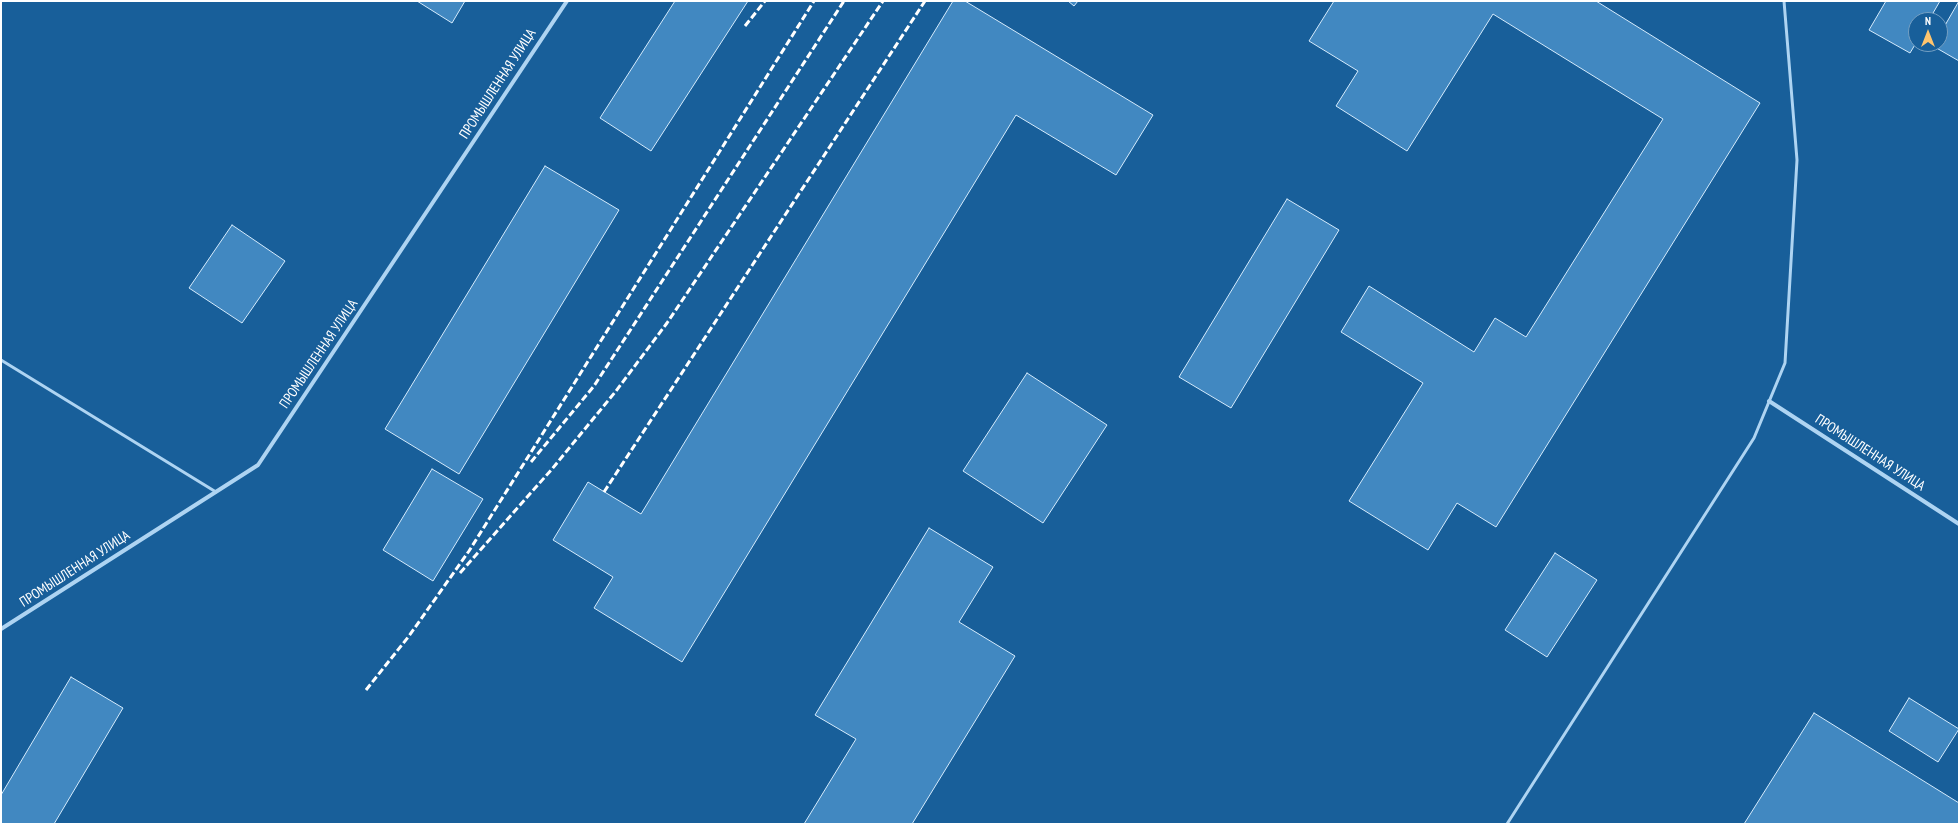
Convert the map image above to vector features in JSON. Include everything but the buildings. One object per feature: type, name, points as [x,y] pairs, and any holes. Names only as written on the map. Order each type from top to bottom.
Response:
[{"type":"street","name":"ПРОМЫШЛЕННАЯ УЛИЦА","points":[[1,629],[258,465],[567,1]]},
{"type":"street","name":"ПРОМЫШЛЕННАЯ УЛИЦА","points":[[1770,401],[1959,524]]},
{"type":"lane","points":[[1507,824],[1754,438],[1785,363],[1797,160],[1784,1]]},
{"type":"lane","points":[[1,360],[216,492]]},
{"type":"railway","points":[[745,26],[765,1]]},
{"type":"railway","points":[[366,690],[409,636],[469,551],[814,1]]},
{"type":"railway","points":[[531,462],[594,386],[844,1]]},
{"type":"railway","points":[[460,573],[552,469],[616,391],[667,323],[883,1]]},
{"type":"railway","points":[[604,492],[925,1]]}]
